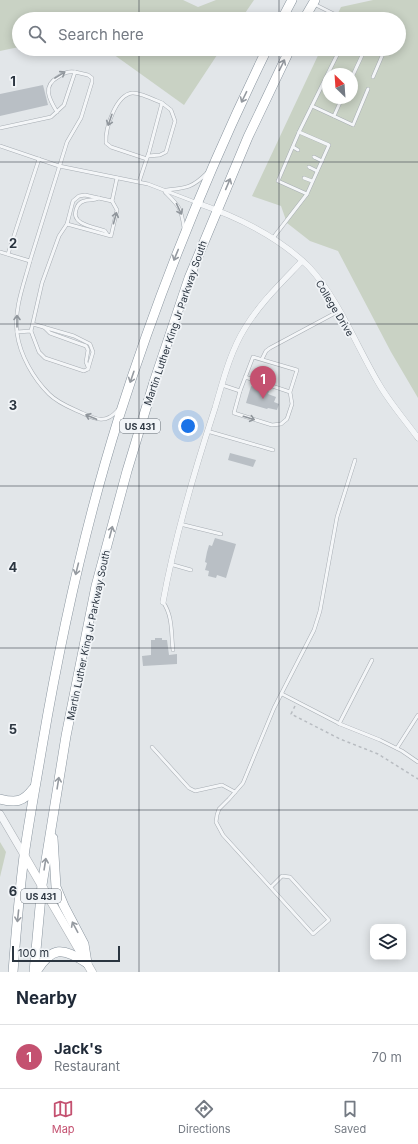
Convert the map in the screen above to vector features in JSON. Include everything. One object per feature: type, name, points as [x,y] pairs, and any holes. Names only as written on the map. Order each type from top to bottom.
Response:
[{"type":"highway","points":[[286,12],[292,0]]},
{"type":"highway","points":[[308,12],[314,2]]},
{"type":"highway","name":"Martin Luther King Jr Parkway South","points":[[24,855],[34,788],[55,672],[74,582],[95,500],[123,404],[160,298],[197,203],[241,103],[264,56]]},
{"type":"highway","name":"Martin Luther King Jr Parkway South","points":[[52,821],[66,736],[96,586],[126,471],[189,278],[248,137],[287,56]]},
{"type":"highway","points":[[0,799],[25,799],[34,788]]},
{"type":"highway","points":[[52,821],[56,887],[84,944],[87,963]]},
{"type":"highway","name":"US 431","points":[[35,972],[42,885],[52,821]]},
{"type":"highway","name":"US 431","points":[[12,972],[24,855]]},
{"type":"highway","points":[[35,972],[44,959],[52,954],[60,952],[67,951],[87,963]]},
{"type":"main road","points":[[24,855],[92,972]]},
{"type":"street","name":"College Drive","points":[[197,203],[217,210],[260,230],[273,238],[288,248],[321,281],[380,385],[418,438]]},
{"type":"street","points":[[163,602],[170,564],[180,524],[207,431],[232,355],[244,328],[262,303],[302,261]]},
{"type":"street","points":[[0,814],[24,855]]},
{"type":"lane","points":[[314,2],[332,12]]},
{"type":"lane","points":[[307,194],[278,181],[299,132],[337,56]]},
{"type":"lane","points":[[356,68],[362,56]]},
{"type":"lane","points":[[373,77],[382,56]]},
{"type":"lane","points":[[57,112],[52,104],[48,89],[51,81],[69,71],[88,75],[92,78],[81,118],[66,142],[30,261],[17,309],[17,332],[22,354],[35,377],[49,394],[62,404],[96,420],[107,419],[123,404]]},
{"type":"lane","points":[[0,128],[51,117],[64,105],[75,72]]},
{"type":"lane","points":[[312,106],[353,125],[368,89]]},
{"type":"lane","points":[[134,92],[162,103],[171,110],[175,121],[166,152],[160,155],[148,157],[111,147],[106,143],[105,136],[111,116],[121,98],[126,94],[134,92]]},
{"type":"lane","points":[[139,182],[157,131],[157,123],[162,103]]},
{"type":"lane","points":[[334,116],[339,104]]},
{"type":"lane","points":[[157,123],[161,124]]},
{"type":"lane","points":[[168,127],[173,129]]},
{"type":"lane","points":[[273,238],[307,194],[329,145],[299,132]]},
{"type":"lane","points":[[166,135],[170,137]]},
{"type":"lane","points":[[163,142],[168,144]]},
{"type":"lane","points":[[0,146],[59,166],[139,182],[197,203]]},
{"type":"lane","points":[[293,147],[298,150]]},
{"type":"lane","points":[[314,157],[322,161]]},
{"type":"lane","points":[[288,158],[292,160]]},
{"type":"lane","points":[[8,254],[40,159]]},
{"type":"lane","points":[[309,167],[317,171]]},
{"type":"lane","points":[[164,190],[187,188],[197,183],[212,168]]},
{"type":"lane","points":[[283,168],[288,170]]},
{"type":"lane","points":[[67,224],[111,236],[117,210],[112,201],[117,178]]},
{"type":"lane","points":[[304,178],[312,182]]},
{"type":"lane","points":[[164,190],[179,206],[185,234]]},
{"type":"lane","points":[[33,324],[44,327],[50,333],[86,346],[88,350],[86,362],[88,369],[84,371],[45,358],[39,352],[31,331],[42,283],[59,236],[67,224],[73,202],[79,196],[85,195],[112,201]]},
{"type":"lane","points":[[99,198],[93,201],[84,200],[76,208],[74,216],[77,221],[105,231],[108,235]]},
{"type":"lane","points":[[0,252],[30,261]]},
{"type":"lane","points":[[262,359],[266,351],[270,348],[339,311]]},
{"type":"lane","points":[[17,332],[31,331]]},
{"type":"lane","points":[[253,356],[297,370],[290,392],[292,404],[287,419],[284,422],[275,425],[234,413],[245,377],[253,356]]},
{"type":"lane","points":[[245,377],[290,392]]},
{"type":"lane","points":[[222,385],[240,391]]},
{"type":"lane","points":[[207,431],[273,450]]},
{"type":"lane","points":[[271,887],[282,876],[290,877],[329,920],[314,934],[223,835],[217,826],[217,815],[219,809],[243,782],[274,708],[314,630],[320,610],[337,517],[355,460]]},
{"type":"lane","points":[[180,524],[221,534]]},
{"type":"lane","points":[[170,564],[191,570]]},
{"type":"lane","points":[[163,602],[170,616],[173,650]]},
{"type":"lane","points":[[339,724],[372,660]]},
{"type":"lane","points":[[282,694],[339,724],[397,748],[418,762]]},
{"type":"lane","points":[[397,748],[418,715]]},
{"type":"lane","points":[[152,747],[189,788],[195,791],[222,785],[235,792]]},
{"type":"path","points":[[296,702],[291,714],[340,739],[378,754],[418,779]]},
{"type":"green space","points":[[0,0],[183,0],[198,7],[216,0],[254,0],[246,12],[12,12],[12,48],[0,51]]},
{"type":"green space","points":[[373,0],[418,0],[418,398],[391,352],[338,251],[310,241],[287,223],[281,206],[252,196],[318,56],[406,56],[406,12],[338,12],[341,7]]},
{"type":"green space","points":[[116,56],[216,56],[184,105]]},
{"type":"green space","points":[[0,842],[6,852],[0,877]]},
{"type":"building","points":[[43,85],[48,105],[0,116],[0,94]]},
{"type":"building","points":[[251,386],[269,391],[268,394],[276,397],[274,402],[279,404],[277,410],[267,409],[246,403]]},
{"type":"building","points":[[230,453],[256,460],[253,467],[228,460]]},
{"type":"building","points":[[215,538],[236,544],[226,578],[217,575],[216,578],[208,576],[209,571],[205,570],[207,563],[205,562],[209,545],[212,546]]},
{"type":"building","points":[[155,638],[167,640],[169,655],[177,654],[177,664],[143,666],[142,656],[151,655],[151,640],[155,640]]},
{"type":"place","name":"Jack's","points":[[263,399]]}]
